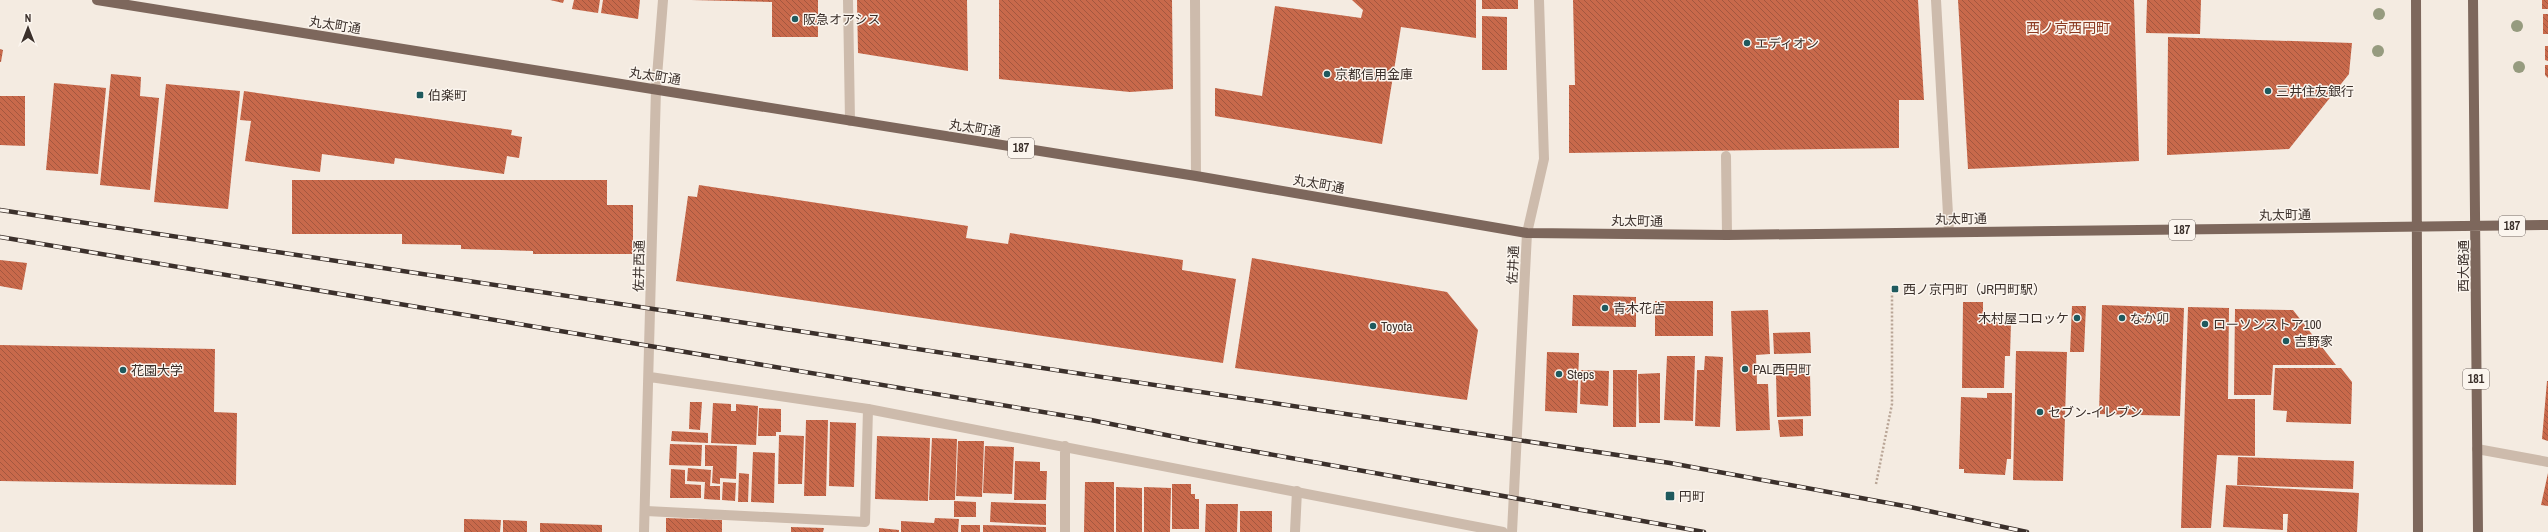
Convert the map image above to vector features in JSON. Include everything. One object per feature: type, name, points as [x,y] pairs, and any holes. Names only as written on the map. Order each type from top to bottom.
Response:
[{"type":"main road","name":"丸太町通","points":[[97,0],[131,3],[1196,176],[1527,233],[1727,235],[2548,225]]},
{"type":"main road","points":[[2416,0],[2418,532]]},
{"type":"main road","name":"西大路通","points":[[2473,0],[2478,532]]},
{"type":"street","name":"佐井西通","points":[[644,532],[650,377],[656,89],[663,0]]},
{"type":"street","points":[[848,0],[850,121]]},
{"type":"street","points":[[1195,0],[1196,176]]},
{"type":"street","name":"佐井通","points":[[1512,532],[1527,233],[1544,159],[1539,0]]},
{"type":"street","points":[[1936,0],[1949,232]]},
{"type":"street","points":[[1726,156],[1727,235]]},
{"type":"street","points":[[650,377],[868,409],[1503,532]]},
{"type":"street","points":[[646,511],[865,522],[868,409]]},
{"type":"street","points":[[1065,446],[1065,532]]},
{"type":"street","points":[[2477,449],[2548,462]]},
{"type":"street","points":[[1295,532],[1296,491]]},
{"type":"path","points":[[1876,484],[1892,404],[1892,286]]},
{"type":"building","points":[[550,0],[564,0],[563,3]]},
{"type":"building","points":[[574,0],[600,0],[598,13],[572,9]]},
{"type":"building","points":[[603,0],[640,0],[638,19],[601,13]]},
{"type":"building","name":"阪急オアシス","points":[[691,0],[818,0],[818,37],[772,37],[772,2]]},
{"type":"building","points":[[857,0],[967,0],[968,71],[858,53]]},
{"type":"building","points":[[999,0],[1172,0],[1173,89],[1130,92],[999,79]]},
{"type":"building","points":[[1352,0],[1476,0],[1476,38],[1401,27],[1382,144],[1215,116],[1215,88],[1262,96],[1275,6],[1361,18],[1363,10]]},
{"type":"building","points":[[1482,0],[1518,0],[1518,9],[1482,9]]},
{"type":"building","name":"エディオン","points":[[1573,0],[1918,0],[1924,100],[1899,100],[1899,148],[1569,153],[1569,85],[1575,85]]},
{"type":"building","points":[[1958,0],[2134,0],[2139,161],[1968,169]]},
{"type":"building","points":[[2147,0],[2201,0],[2200,34],[2146,33]]},
{"type":"building","points":[[2542,0],[2548,0],[2548,9],[2542,9]]},
{"type":"building","points":[[2543,14],[2548,14],[2548,34],[2543,34]]},
{"type":"building","points":[[1482,16],[1507,17],[1507,70],[1482,70]]},
{"type":"building","points":[[2168,37],[2352,43],[2349,74],[2289,149],[2167,155]]},
{"type":"building","points":[[2545,46],[2548,46],[2548,61],[2545,60]]},
{"type":"building","points":[[0,49],[3,50],[1,62],[0,62]]},
{"type":"building","points":[[2545,65],[2548,65],[2548,78],[2545,75]]},
{"type":"building","points":[[111,74],[141,77],[140,96],[159,98],[150,190],[100,185]]},
{"type":"building","points":[[54,83],[106,88],[98,174],[46,170]]},
{"type":"building","points":[[166,84],[240,91],[228,209],[154,202]]},
{"type":"building","points":[[244,91],[512,130],[511,135],[522,137],[519,158],[507,156],[504,174],[395,158],[394,164],[322,154],[320,172],[245,161],[251,121],[240,120]]},
{"type":"building","points":[[0,96],[25,96],[25,146],[0,145]]},
{"type":"building","points":[[292,180],[607,180],[607,205],[633,205],[633,254],[533,254],[533,251],[461,249],[461,245],[402,244],[402,234],[292,234]]},
{"type":"building","points":[[699,185],[968,226],[966,238],[1008,244],[1010,233],[1183,260],[1182,270],[1236,279],[1223,363],[676,281],[688,196],[697,197]]},
{"type":"building","points":[[1252,258],[1447,292],[1478,330],[1467,400],[1235,368]]},
{"type":"building","points":[[0,260],[27,263],[22,290],[0,286]]},
{"type":"building","points":[[1573,295],[1636,297],[1636,327],[1572,326]]},
{"type":"building","points":[[1655,301],[1713,301],[1713,336],[1655,336]]},
{"type":"building","points":[[1963,302],[1983,302],[1983,322],[2011,322],[2010,356],[2005,356],[2004,388],[1962,388]]},
{"type":"building","points":[[2102,305],[2184,308],[2180,416],[2099,414]]},
{"type":"building","points":[[2072,306],[2086,306],[2084,352],[2070,352]]},
{"type":"building","points":[[2188,307],[2229,308],[2228,399],[2255,399],[2255,456],[2217,455],[2211,528],[2181,528]]},
{"type":"building","points":[[2235,309],[2293,310],[2336,365],[2273,365],[2271,395],[2234,395]]},
{"type":"building","name":"PAL西円町","points":[[1768,310],[1770,354],[1756,355],[1757,384],[1768,384],[1770,430],[1736,431],[1731,311]]},
{"type":"building","points":[[1810,332],[1811,353],[1774,354],[1773,333]]},
{"type":"building","name":"花園大学","points":[[0,345],[215,349],[214,412],[237,413],[236,485],[0,481]]},
{"type":"building","points":[[2016,351],[2067,352],[2063,481],[2013,480]]},
{"type":"building","points":[[1547,352],[1579,353],[1577,413],[1545,411]]},
{"type":"building","points":[[1667,356],[1695,356],[1693,421],[1664,420]]},
{"type":"building","points":[[1705,356],[1723,357],[1720,427],[1695,426],[1697,370],[1704,370]]},
{"type":"building","points":[[1807,365],[1807,372],[1777,374],[1777,366]]},
{"type":"building","points":[[2275,368],[2341,368],[2352,382],[2351,424],[2286,422],[2287,411],[2273,410]]},
{"type":"building","points":[[1581,370],[1609,371],[1608,406],[1580,404]]},
{"type":"building","points":[[1613,370],[1637,370],[1636,427],[1613,427]]},
{"type":"building","points":[[1660,373],[1660,423],[1639,423],[1638,374]]},
{"type":"building","points":[[1810,373],[1811,416],[1777,417],[1776,374]]},
{"type":"building","points":[[2548,381],[2548,441],[2542,439]]},
{"type":"building","points":[[1987,393],[2012,393],[2011,459],[2007,459],[2005,475],[1964,473],[1964,469],[1959,469],[1961,397],[1987,398]]},
{"type":"building","points":[[690,402],[702,402],[700,430],[689,429]]},
{"type":"building","points":[[713,403],[731,404],[731,411],[736,411],[736,404],[758,406],[756,445],[711,443]]},
{"type":"building","points":[[759,408],[781,409],[781,432],[776,432],[776,436],[758,436]]},
{"type":"building","points":[[1803,419],[1803,436],[1780,437],[1778,420]]},
{"type":"building","points":[[806,420],[828,420],[826,496],[804,496]]},
{"type":"building","points":[[830,422],[856,423],[854,487],[829,486]]},
{"type":"building","points":[[672,431],[708,433],[708,443],[671,441]]},
{"type":"building","points":[[779,435],[804,436],[802,484],[778,484]]},
{"type":"building","points":[[877,436],[930,438],[928,501],[875,499]]},
{"type":"building","points":[[932,438],[957,439],[955,500],[929,500]]},
{"type":"building","points":[[958,441],[984,441],[982,497],[956,496]]},
{"type":"building","points":[[670,444],[702,445],[701,466],[669,465]]},
{"type":"building","points":[[705,445],[737,446],[736,479],[720,478],[720,484],[712,483],[713,466],[705,466]]},
{"type":"building","points":[[985,446],[1014,447],[1012,494],[983,493]]},
{"type":"building","points":[[753,452],[775,453],[774,503],[751,502]]},
{"type":"building","points":[[2238,457],[2354,461],[2353,489],[2237,485]]},
{"type":"building","points":[[1015,461],[1040,462],[1040,471],[1047,471],[1046,500],[1014,500]]},
{"type":"building","points":[[688,468],[711,470],[710,486],[720,486],[720,500],[704,499],[705,482],[687,481]]},
{"type":"building","points":[[671,469],[685,470],[685,484],[701,485],[701,498],[670,498]]},
{"type":"building","points":[[739,473],[749,474],[748,502],[738,502]]},
{"type":"building","points":[[2548,473],[2548,506],[2541,505]]},
{"type":"building","points":[[723,482],[736,483],[735,501],[722,500]]},
{"type":"building","points":[[1085,482],[1114,482],[1114,532],[1084,532]]},
{"type":"building","points":[[1172,484],[1191,484],[1191,494],[1195,494],[1195,499],[1199,499],[1199,529],[1172,529]]},
{"type":"building","points":[[2226,485],[2359,493],[2357,532],[2287,532],[2288,514],[2283,514],[2283,530],[2223,527]]},
{"type":"building","points":[[1116,487],[1142,488],[1142,532],[1116,532]]},
{"type":"building","points":[[1144,487],[1171,488],[1170,532],[1144,532]]},
{"type":"building","points":[[954,501],[976,502],[976,517],[954,517]]},
{"type":"building","points":[[991,502],[1046,504],[1046,525],[990,522]]},
{"type":"building","points":[[1206,504],[1238,504],[1237,532],[1205,532]]},
{"type":"building","points":[[1240,511],[1272,511],[1272,532],[1240,532]]},
{"type":"building","points":[[666,518],[722,520],[722,532],[666,532]]},
{"type":"building","points":[[935,518],[959,519],[958,532],[901,532],[901,521],[934,523]]},
{"type":"building","points":[[464,519],[501,520],[500,532],[464,532]]},
{"type":"building","points":[[503,520],[527,521],[527,532],[503,532]]},
{"type":"building","points":[[540,523],[602,525],[602,532],[540,532]]},
{"type":"building","points":[[961,525],[980,525],[980,532],[961,532]]},
{"type":"building","points":[[983,525],[1046,527],[1046,532],[983,532]]},
{"type":"building","points":[[791,527],[824,528],[823,532],[791,532]]},
{"type":"building","points":[[879,528],[899,530],[899,532],[879,532]]},
{"type":"railway","points":[[0,210],[1670,463],[1910,507],[2027,532]]},
{"type":"railway","points":[[0,237],[1091,420],[1196,441],[1704,532]]},
{"type":"place","name":"阪急オアシス","points":[[795,19]]},
{"type":"place","name":"エディオン","points":[[1747,43]]},
{"type":"place","name":"京都信用金庫","points":[[1327,74]]},
{"type":"place","name":"三井住友銀行","points":[[2268,91]]},
{"type":"place","name":"伯楽町","points":[[420,95]]},
{"type":"place","name":"西ノ京円町（JR円町駅）","points":[[1895,289]]},
{"type":"place","name":"青木花店","points":[[1605,308]]},
{"type":"place","name":"木村屋コロッケ","points":[[2077,318]]},
{"type":"place","name":"なか卯","points":[[2122,318]]},
{"type":"place","name":"ローソンストア100","points":[[2205,324]]},
{"type":"place","name":"Toyota","points":[[1373,326]]},
{"type":"place","name":"吉野家","points":[[2286,341]]},
{"type":"place","name":"PAL西円町","points":[[1745,369]]},
{"type":"place","name":"花園大学","points":[[123,370]]},
{"type":"place","name":"Steps","points":[[1559,374]]},
{"type":"place","name":"セブン-イレブン","points":[[2040,412]]},
{"type":"place","name":"円町","points":[[1670,496]]},
{"type":"district","name":"西ノ京西円町","points":[[2068,28]]}]
